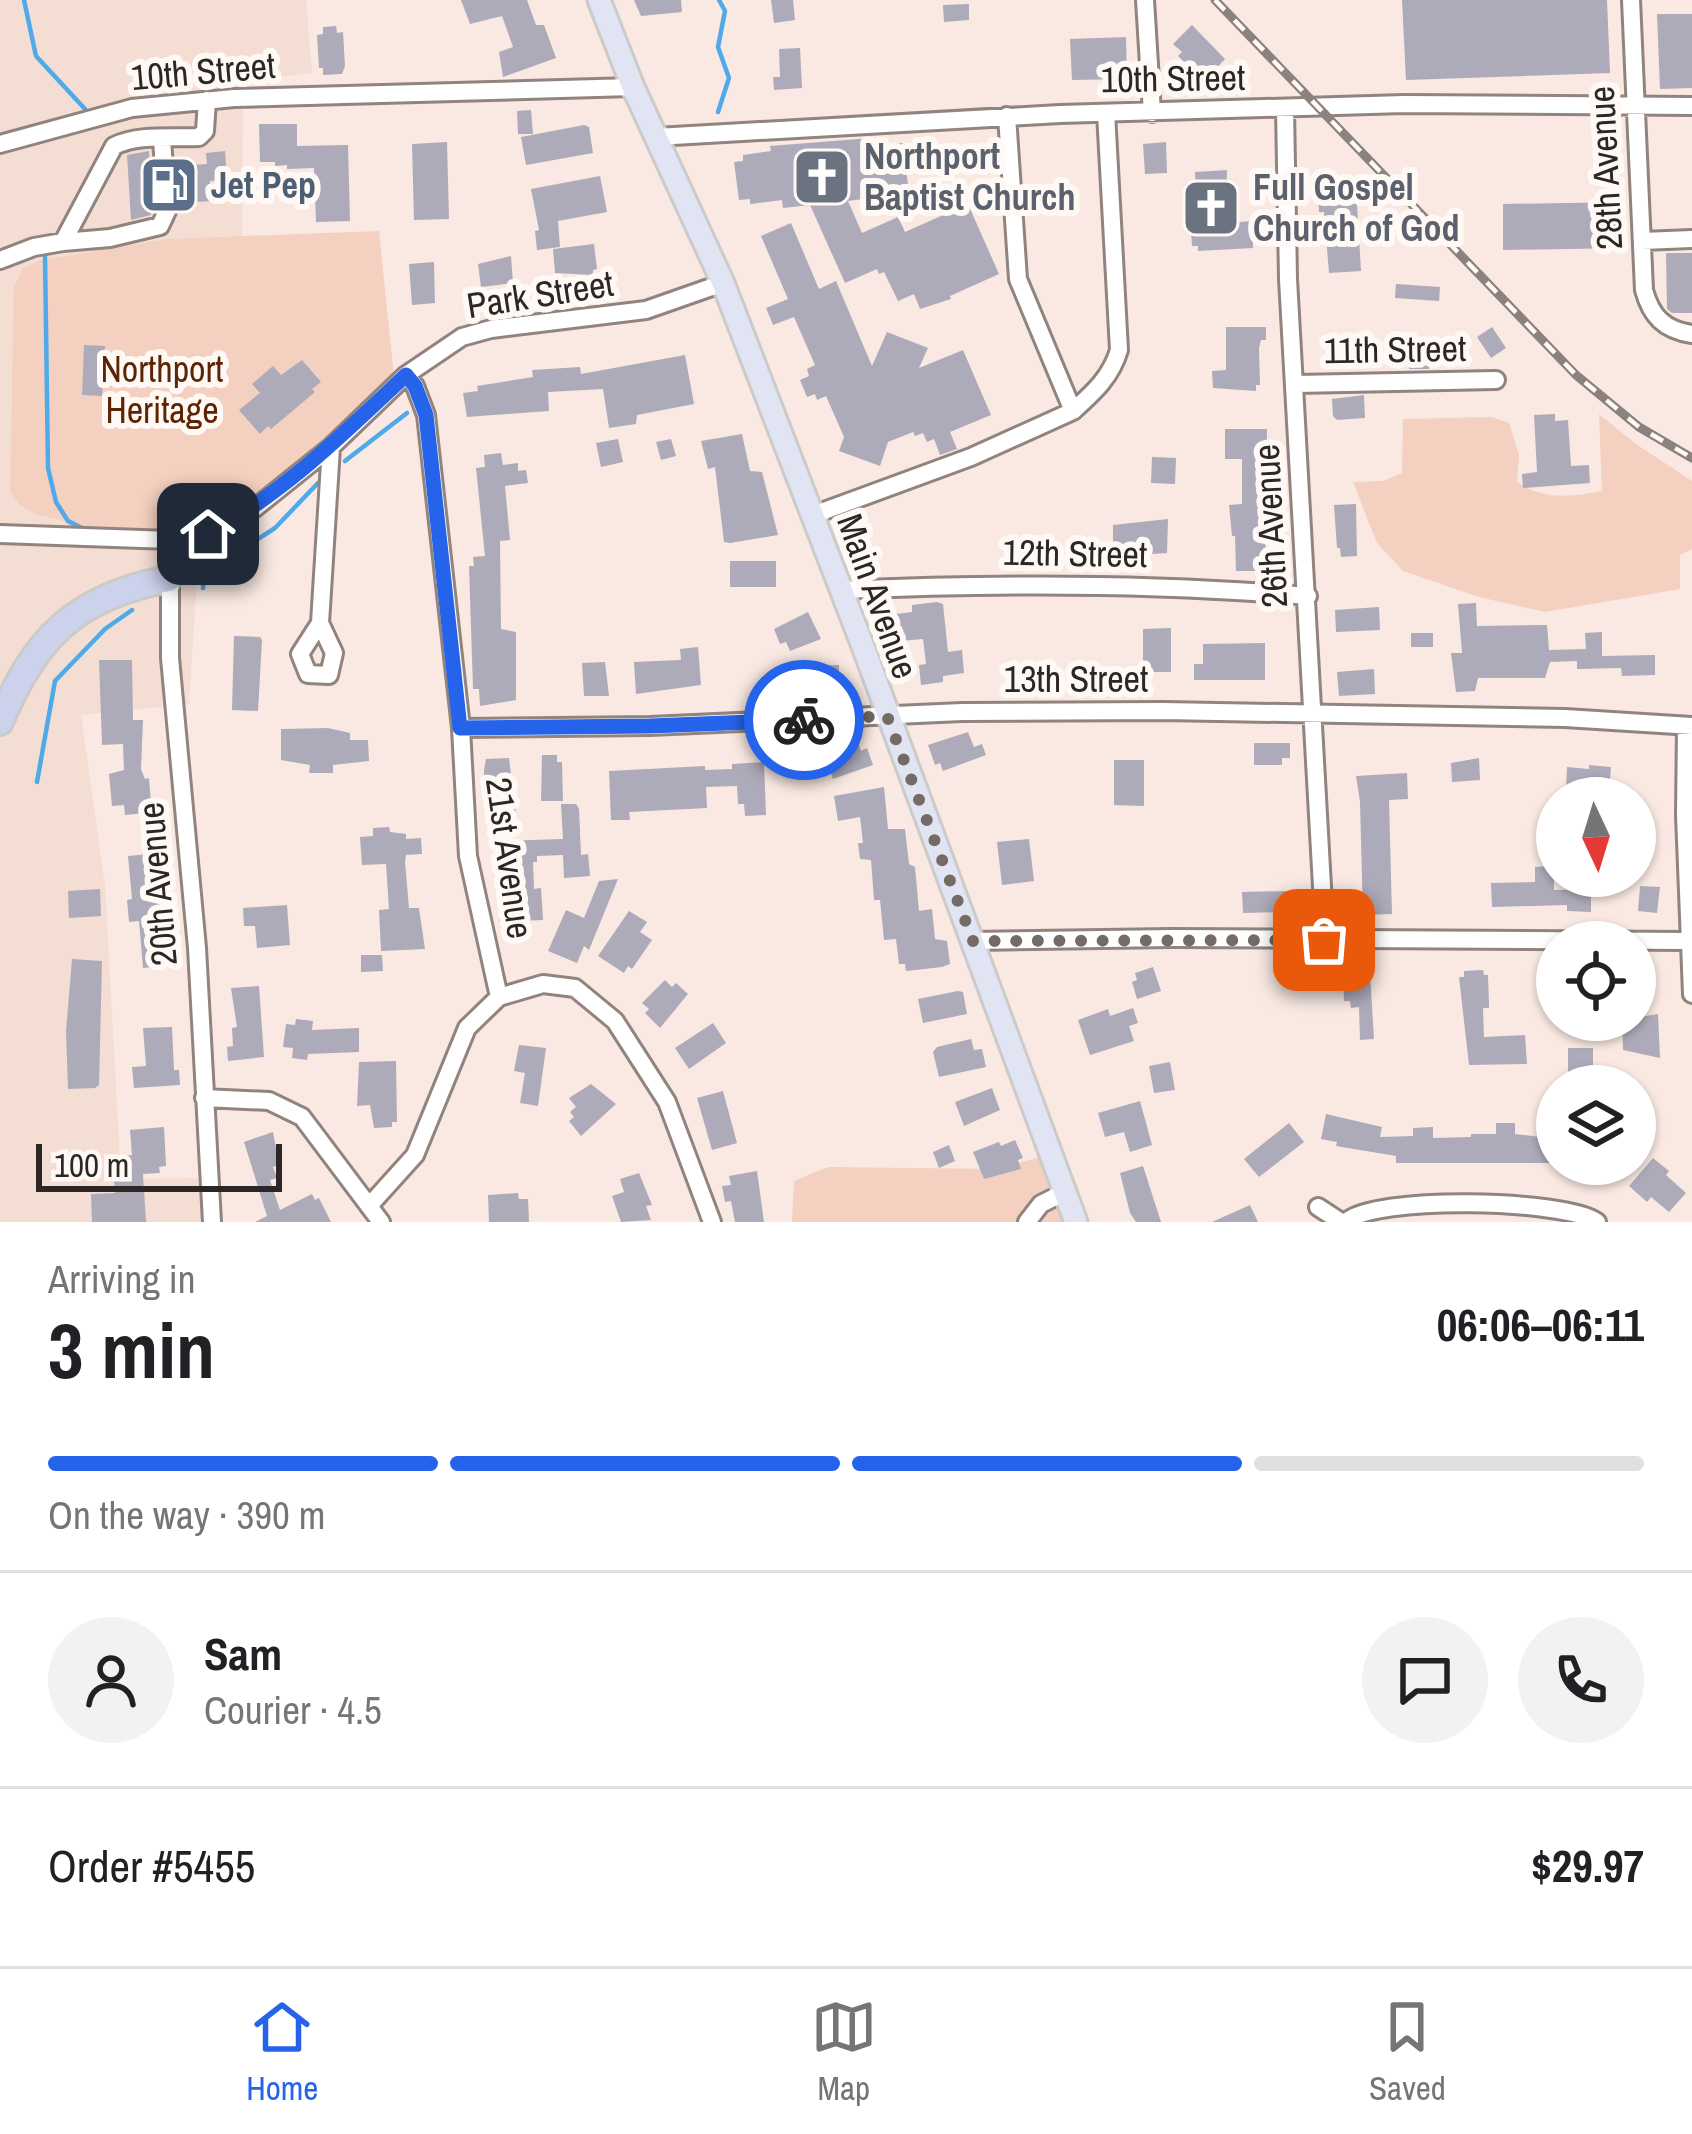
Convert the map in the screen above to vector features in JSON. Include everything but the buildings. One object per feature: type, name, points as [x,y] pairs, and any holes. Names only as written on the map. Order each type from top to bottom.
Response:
[{"type":"highway","points":[[0,722],[19,675],[50,633],[91,603],[129,586],[168,579]]},
{"type":"main road","name":"Main Avenue","points":[[599,0],[633,87],[723,283],[1076,1222]]},
{"type":"street","points":[[1145,0],[1152,112]]},
{"type":"street","name":"28th Avenue","points":[[1630,0],[1644,290],[1650,310],[1664,325],[1692,334]]},
{"type":"street","name":"10th Street","points":[[0,145],[116,112],[207,100],[633,87]]},
{"type":"street","points":[[63,242],[114,146],[199,137],[205,131],[207,100]]},
{"type":"street","name":"10th Street","points":[[656,137],[1106,113],[1481,104],[1692,106]]},
{"type":"street","name":"26th Avenue","points":[[1285,108],[1288,279],[1324,940]]},
{"type":"street","points":[[116,112],[122,142]]},
{"type":"street","points":[[813,515],[971,458],[1073,411],[1106,378],[1119,350],[1106,113]]},
{"type":"street","points":[[1007,116],[1018,279],[1073,411]]},
{"type":"street","points":[[0,260],[63,242],[110,238],[160,226],[166,211],[162,139]]},
{"type":"street","points":[[1642,241],[1692,238]]},
{"type":"street","name":"Park Street","points":[[0,534],[170,540],[208,534],[255,508],[331,447],[406,375],[462,337],[491,329],[646,310],[723,283]]},
{"type":"street","name":"21st Avenue","points":[[406,375],[426,415],[460,728],[468,856],[499,997]]},
{"type":"street","name":"11th Street","points":[[1296,384],[1496,380]]},
{"type":"street","points":[[320,623],[331,447]]},
{"type":"street","name":"20th Avenue","points":[[170,540],[170,658],[197,948],[212,1222]]},
{"type":"street","name":"12th Street","points":[[841,590],[1011,585],[1211,588],[1308,596]]},
{"type":"street","name":"13th Street","points":[[460,728],[650,726],[962,712],[1312,713],[1565,718],[1689,726]]},
{"type":"street","points":[[1689,726],[1692,994]]},
{"type":"street","points":[[973,941],[1688,941]]},
{"type":"street","points":[[369,1206],[415,1155],[466,1028],[499,997],[543,984],[575,988],[615,1021],[668,1102],[712,1222]]},
{"type":"street","points":[[205,1098],[269,1101],[302,1117],[382,1222]]},
{"type":"street","points":[[1027,1222],[1041,1204],[1065,1192]]},
{"type":"street","points":[[1318,1207],[1343,1222],[1355,1213],[1398,1206],[1547,1205],[1597,1222]]},
{"type":"shaded area","points":[[0,0],[306,0],[312,73],[243,81],[242,236],[166,239],[41,260],[23,268],[10,491],[90,538],[198,560],[189,704],[81,715],[105,886],[121,1179],[201,1178],[204,1222],[0,1222]]},
{"type":"green space","name":"Northport Heritage","points":[[379,231],[395,386],[331,447],[208,534],[90,538],[19,504],[10,491],[14,287],[23,268],[41,260],[166,239]]},
{"type":"green space","points":[[1599,414],[1692,481],[1692,549],[1680,555],[1680,589],[1545,612],[1479,597],[1403,571],[1377,543],[1353,482],[1383,481],[1402,473],[1403,419],[1492,417],[1509,423],[1519,455],[1517,482],[1536,492],[1569,496],[1602,491]]},
{"type":"green space","points":[[1041,1157],[1064,1222],[792,1222],[794,1181],[828,1167],[997,1169]]},
{"type":"waterway","points":[[24,0],[36,56],[85,109]]},
{"type":"waterway","points":[[718,112],[729,78],[718,47],[725,11],[719,0]]},
{"type":"waterway","points":[[45,257],[48,468],[56,502],[68,521],[86,530]]},
{"type":"waterway","points":[[345,461],[407,413]]},
{"type":"waterway","points":[[203,588],[204,574],[275,528],[318,483]]},
{"type":"waterway","points":[[37,782],[55,681],[105,629],[132,610]]},
{"type":"railway","points":[[1215,0],[1576,375],[1639,427],[1692,458]]},
{"type":"way so far","points":[[804,720],[887,716],[973,941],[1324,940]]},
{"type":"place","name":"Northport Baptist Church","points":[[822,177]]},
{"type":"place","name":"Jet Pep","points":[[169,185]]},
{"type":"place","name":"Full Gospel Church of God","points":[[1211,208]]},
{"type":"route","points":[[208,534],[255,508],[331,447],[406,375],[426,415],[460,728],[804,720]]}]
